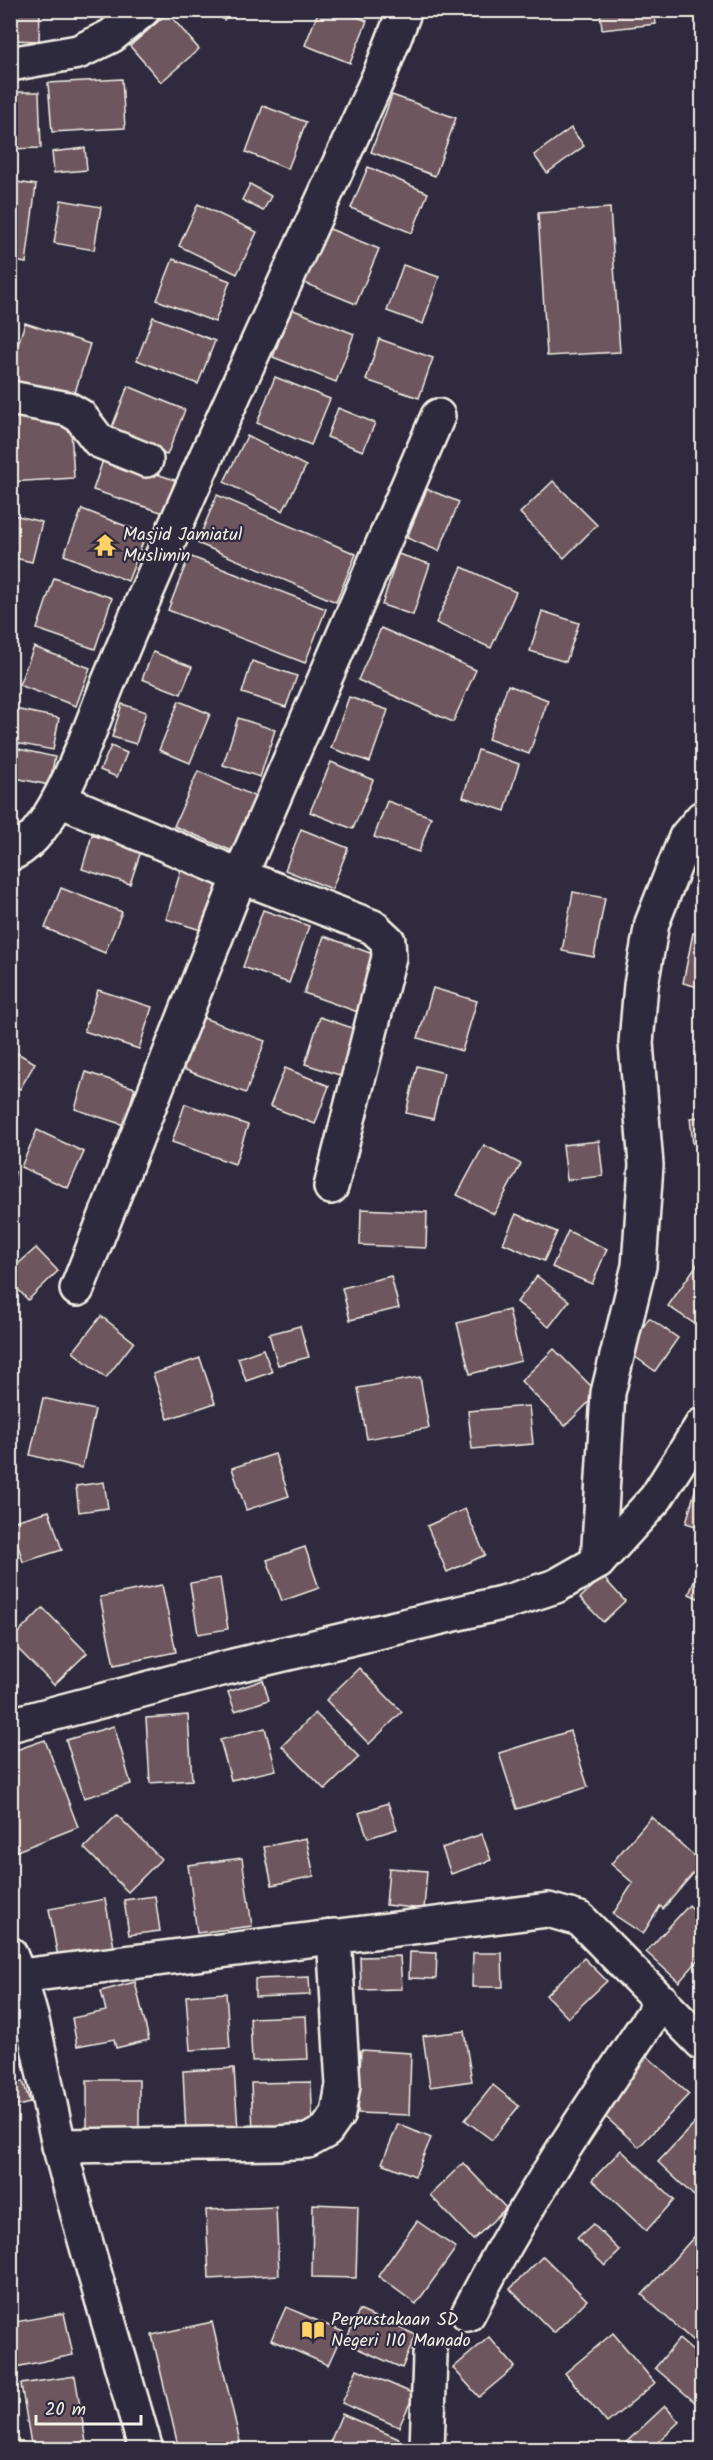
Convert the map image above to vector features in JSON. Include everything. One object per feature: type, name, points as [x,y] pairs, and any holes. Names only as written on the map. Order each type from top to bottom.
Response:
[{"type":"street","points":[[10,64],[78,52],[111,36],[143,10]]},
{"type":"street","points":[[10,854],[19,852],[40,830],[60,800],[142,602],[380,74],[405,10]]},
{"type":"street","points":[[10,399],[68,409],[80,416],[99,441],[146,460]]},
{"type":"street","points":[[77,1289],[240,876],[438,416]]},
{"type":"street","points":[[60,800],[240,876],[373,927],[388,940],[389,957],[331,1187]]},
{"type":"street","points":[[598,1562],[608,1393],[639,1266],[646,1165],[636,1043],[641,985],[652,923],[686,837],[702,818]]},
{"type":"street","points":[[10,1725],[233,1666],[510,1601],[556,1586],[598,1562],[656,1498],[702,1425]]},
{"type":"street","points":[[146,2450],[60,2146],[38,2041],[15,1965],[334,1936],[548,1910],[580,1919],[702,2043]]},
{"type":"street","points":[[60,2146],[278,2143],[308,2141],[326,2131],[338,2114],[343,2085],[334,1936]]},
{"type":"street","points":[[468,2314],[539,2186],[662,2001]]},
{"type":"street","points":[[427,2450],[430,2355]]},
{"type":"building","points":[[10,10],[40,10],[39,41],[10,40]]},
{"type":"building","points":[[210,10],[231,10],[224,20]]},
{"type":"building","points":[[319,10],[341,10],[367,21],[350,63],[305,45]]},
{"type":"building","points":[[600,10],[654,10],[656,24],[602,30]]},
{"type":"building","points":[[168,13],[199,49],[161,82],[130,46]]},
{"type":"building","points":[[122,79],[125,128],[52,132],[48,83]]},
{"type":"building","points":[[10,92],[39,92],[41,148],[10,149]]},
{"type":"building","points":[[392,95],[456,118],[435,176],[371,152]]},
{"type":"building","points":[[263,106],[306,122],[288,169],[246,152]]},
{"type":"building","points":[[571,128],[584,146],[547,173],[534,155]]},
{"type":"building","points":[[85,148],[87,170],[54,173],[52,152]]},
{"type":"building","points":[[368,167],[428,193],[412,233],[351,208]]},
{"type":"building","points":[[10,181],[36,185],[26,263],[10,260]]},
{"type":"building","points":[[250,184],[271,196],[263,211],[242,200]]},
{"type":"building","points":[[61,200],[101,207],[94,250],[54,243]]},
{"type":"building","points":[[198,204],[257,232],[237,274],[179,246]]},
{"type":"building","points":[[610,208],[620,352],[547,356],[538,213]]},
{"type":"building","points":[[325,227],[379,249],[356,304],[302,282]]},
{"type":"building","points":[[173,259],[230,281],[215,322],[157,300]]},
{"type":"building","points":[[403,265],[439,277],[423,324],[387,311]]},
{"type":"building","points":[[291,309],[354,334],[336,382],[273,357]]},
{"type":"building","points":[[153,317],[215,341],[198,384],[137,360]]},
{"type":"building","points":[[25,323],[90,344],[73,399],[10,379],[10,369]]},
{"type":"building","points":[[379,339],[433,358],[419,398],[366,380]]},
{"type":"building","points":[[275,377],[330,399],[311,445],[257,423]]},
{"type":"building","points":[[128,386],[185,410],[167,455],[110,432]]},
{"type":"building","points":[[338,408],[375,423],[363,451],[327,437]]},
{"type":"building","points":[[70,414],[74,478],[10,482],[10,417]]},
{"type":"building","points":[[247,436],[306,466],[283,511],[224,482]]},
{"type":"building","points":[[104,457],[175,480],[164,513],[93,490]]},
{"type":"building","points":[[553,481],[597,525],[564,558],[520,513]]},
{"type":"building","points":[[427,489],[459,502],[439,551],[407,538]]},
{"type":"building","points":[[217,495],[356,554],[336,602],[197,543]]},
{"type":"building","name":"Masjid Jamiatul Muslimin","points":[[82,509],[146,534],[128,581],[64,555]]},
{"type":"building","points":[[10,514],[42,522],[32,562],[10,557]]},
{"type":"building","points":[[398,554],[430,564],[413,615],[382,605]]},
{"type":"building","points":[[189,556],[326,609],[305,663],[168,610]]},
{"type":"building","points":[[462,567],[516,592],[491,648],[436,623]]},
{"type":"building","points":[[54,578],[112,598],[95,649],[37,629]]},
{"type":"building","points":[[542,611],[579,623],[566,662],[530,651]]},
{"type":"building","points":[[381,628],[476,670],[453,722],[358,680]]},
{"type":"building","points":[[34,647],[90,668],[76,706],[19,685]]},
{"type":"building","points":[[153,652],[192,667],[181,694],[142,679]]},
{"type":"building","points":[[252,661],[297,676],[286,707],[242,693]]},
{"type":"building","points":[[508,685],[548,700],[529,754],[488,739]]},
{"type":"building","points":[[349,697],[388,710],[370,762],[331,748]]},
{"type":"building","points":[[179,701],[210,714],[190,763],[159,750]]},
{"type":"building","points":[[122,704],[146,712],[136,744],[112,737]]},
{"type":"building","points":[[10,708],[59,718],[53,750],[10,742]]},
{"type":"building","points":[[238,718],[275,730],[260,777],[223,765]]},
{"type":"building","points":[[111,746],[127,753],[117,777],[100,770]]},
{"type":"building","points":[[10,747],[55,757],[49,785],[10,777]]},
{"type":"building","points":[[478,750],[519,764],[505,811],[463,797]]},
{"type":"building","points":[[331,762],[373,780],[353,829],[310,812]]},
{"type":"building","points":[[198,771],[267,802],[244,856],[174,826]]},
{"type":"building","points":[[387,801],[431,817],[419,852],[374,837]]},
{"type":"building","points":[[301,829],[348,848],[332,889],[285,870]]},
{"type":"building","points":[[92,835],[141,851],[130,884],[82,869]]},
{"type":"building","points":[[181,870],[220,883],[204,931],[166,919]]},
{"type":"building","points":[[61,888],[122,912],[105,953],[45,928]]},
{"type":"building","points":[[573,892],[605,898],[594,957],[562,951]]},
{"type":"building","points":[[263,910],[309,926],[289,983],[243,967]]},
{"type":"building","points":[[693,933],[702,935],[702,988],[683,983]]},
{"type":"building","points":[[324,936],[378,956],[358,1012],[304,993]]},
{"type":"building","points":[[433,988],[477,1001],[462,1051],[418,1038]]},
{"type":"building","points":[[98,990],[152,1007],[139,1049],[84,1031]]},
{"type":"building","points":[[201,1017],[265,1041],[246,1093],[183,1069]]},
{"type":"building","points":[[320,1017],[364,1032],[349,1078],[305,1064]]},
{"type":"building","points":[[10,1049],[35,1063],[20,1089],[10,1084]]},
{"type":"building","points":[[417,1066],[444,1073],[433,1119],[406,1113]]},
{"type":"building","points":[[285,1068],[329,1086],[315,1124],[270,1106]]},
{"type":"building","points":[[86,1072],[135,1088],[124,1125],[75,1109]]},
{"type":"building","points":[[185,1104],[248,1125],[235,1164],[172,1142]]},
{"type":"building","points":[[702,1117],[702,1143],[693,1144],[690,1118]]},
{"type":"building","points":[[37,1130],[84,1152],[68,1188],[21,1167]]},
{"type":"building","points":[[599,1141],[603,1176],[567,1180],[563,1145]]},
{"type":"building","points":[[484,1145],[521,1164],[494,1214],[457,1195]]},
{"type":"building","points":[[10,1172],[15,1172],[10,1200]]},
{"type":"building","points":[[361,1209],[427,1212],[426,1248],[360,1245]]},
{"type":"building","points":[[516,1214],[557,1232],[544,1261],[503,1243]]},
{"type":"building","points":[[568,1231],[607,1249],[592,1284],[552,1267]]},
{"type":"building","points":[[36,1248],[58,1271],[28,1300],[10,1281],[10,1271]]},
{"type":"building","points":[[698,1263],[702,1266],[701,1328],[668,1306]]},
{"type":"building","points":[[391,1276],[399,1308],[350,1320],[342,1288]]},
{"type":"building","points":[[537,1276],[569,1301],[549,1327],[517,1302]]},
{"type":"building","points":[[509,1310],[521,1361],[470,1374],[457,1323]]},
{"type":"building","points":[[101,1316],[134,1342],[106,1378],[73,1352]]},
{"type":"building","points":[[649,1318],[678,1338],[655,1371],[627,1351]]},
{"type":"building","points":[[300,1326],[309,1357],[278,1365],[269,1334]]},
{"type":"building","points":[[263,1349],[272,1372],[246,1381],[238,1358]]},
{"type":"building","points":[[554,1349],[598,1393],[565,1426],[521,1381]]},
{"type":"building","points":[[200,1358],[215,1403],[168,1419],[153,1374]]},
{"type":"building","points":[[420,1377],[429,1428],[367,1439],[358,1388]]},
{"type":"building","points":[[43,1398],[95,1410],[82,1468],[30,1455]]},
{"type":"building","points":[[529,1406],[533,1444],[472,1449],[468,1411]]},
{"type":"building","points":[[275,1454],[289,1496],[246,1510],[232,1468]]},
{"type":"building","points":[[104,1482],[108,1508],[79,1512],[76,1486]]},
{"type":"building","points":[[696,1487],[702,1489],[702,1528],[686,1523]]},
{"type":"building","points":[[465,1509],[485,1555],[447,1572],[427,1526]]},
{"type":"building","points":[[49,1511],[62,1550],[23,1562],[11,1522]]},
{"type":"building","points":[[305,1547],[319,1588],[282,1601],[267,1560]]},
{"type":"building","points":[[702,1562],[702,1600],[689,1594]]},
{"type":"building","points":[[603,1577],[625,1601],[603,1622],[580,1598]]},
{"type":"building","points":[[220,1578],[228,1629],[198,1634],[190,1583]]},
{"type":"building","points":[[162,1585],[176,1652],[114,1665],[100,1597]]},
{"type":"building","points":[[43,1608],[87,1653],[54,1685],[10,1641]]},
{"type":"building","points":[[359,1668],[402,1712],[369,1744],[326,1700]]},
{"type":"building","points":[[263,1680],[269,1700],[235,1711],[228,1692]]},
{"type":"building","points":[[315,1713],[359,1757],[325,1790],[282,1746]]},
{"type":"building","points":[[188,1715],[192,1780],[150,1783],[146,1718]]},
{"type":"building","points":[[114,1726],[131,1784],[84,1798],[66,1740]]},
{"type":"building","points":[[265,1728],[276,1770],[231,1780],[220,1740]]},
{"type":"building","points":[[570,1731],[588,1787],[517,1809],[499,1753]]},
{"type":"building","points":[[45,1740],[78,1827],[12,1853],[10,1752]]},
{"type":"building","points":[[388,1803],[397,1829],[368,1838],[359,1813]]},
{"type":"building","points":[[117,1815],[161,1859],[128,1892],[84,1848]]},
{"type":"building","points":[[651,1817],[702,1863],[663,1909],[660,1906],[643,1934],[613,1914],[633,1883],[611,1864]]},
{"type":"building","points":[[482,1834],[491,1860],[451,1874],[442,1848]]},
{"type":"building","points":[[306,1838],[314,1876],[272,1885],[264,1847]]},
{"type":"building","points":[[242,1858],[252,1926],[197,1933],[188,1865]]},
{"type":"building","points":[[389,1868],[427,1871],[424,1909],[386,1905]]},
{"type":"building","points":[[155,1896],[160,1931],[129,1935],[124,1900]]},
{"type":"building","points":[[105,1899],[114,1947],[58,1957],[49,1909]]},
{"type":"building","points":[[689,1905],[702,1918],[702,1956],[679,1982],[646,1952]]},
{"type":"building","points":[[410,1952],[437,1953],[436,1979],[409,1978]]},
{"type":"building","points":[[473,1953],[502,1953],[503,1987],[472,1987]]},
{"type":"building","points":[[400,1956],[402,1989],[361,1990],[360,1957]]},
{"type":"building","points":[[584,1958],[607,1981],[568,2018],[546,1995]]},
{"type":"building","points":[[309,1977],[310,1995],[255,1997],[255,1979]]},
{"type":"building","points":[[135,1982],[149,2040],[116,2048],[114,2039],[77,2046],[72,2018],[106,2011],[101,1991]]},
{"type":"building","points":[[226,1993],[230,2048],[190,2050],[186,1996]]},
{"type":"building","points":[[306,2016],[308,2059],[252,2061],[250,2018]]},
{"type":"building","points":[[464,2031],[472,2081],[430,2087],[423,2036]]},
{"type":"building","points":[[361,2050],[411,2053],[409,2115],[358,2113]]},
{"type":"building","points":[[647,2056],[689,2094],[639,2147],[598,2110]]},
{"type":"building","points":[[234,2068],[238,2130],[186,2133],[183,2071]]},
{"type":"building","points":[[87,2080],[139,2080],[139,2130],[87,2130]]},
{"type":"building","points":[[23,2081],[30,2103],[10,2108],[10,2085]]},
{"type":"building","points":[[311,2082],[313,2130],[253,2132],[251,2083]]},
{"type":"building","points":[[493,2085],[519,2106],[492,2140],[465,2120]]},
{"type":"building","points":[[702,2115],[702,2187],[694,2196],[658,2162]]},
{"type":"building","points":[[398,2124],[431,2138],[415,2176],[382,2163]]},
{"type":"building","points":[[621,2150],[674,2200],[646,2231],[592,2180]]},
{"type":"building","points":[[463,2163],[506,2208],[473,2240],[430,2195]]},
{"type":"building","points":[[313,2204],[358,2206],[356,2278],[312,2277]]},
{"type":"building","points":[[276,2207],[279,2275],[209,2279],[206,2210]]},
{"type":"building","points":[[417,2221],[456,2248],[416,2304],[378,2276]]},
{"type":"building","points":[[593,2224],[620,2251],[605,2266],[577,2238]]},
{"type":"building","points":[[702,2228],[702,2349],[642,2295]]},
{"type":"building","points":[[543,2256],[587,2300],[554,2333],[510,2289]]},
{"type":"building","points":[[286,2307],[343,2332],[328,2365],[271,2340]]},
{"type":"building","points":[[359,2310],[416,2335],[402,2368],[345,2343]]},
{"type":"building","points":[[64,2313],[73,2355],[11,2368],[10,2323]]},
{"type":"building","points":[[212,2322],[242,2450],[179,2450],[152,2335]]},
{"type":"building","points":[[613,2333],[655,2383],[607,2423],[565,2373]]},
{"type":"building","points":[[489,2337],[515,2367],[479,2397],[453,2368]]},
{"type":"building","points":[[679,2339],[702,2359],[702,2398],[697,2404],[655,2368]]},
{"type":"building","points":[[357,2369],[414,2394],[399,2427],[342,2403]]},
{"type":"building","points":[[75,2376],[86,2442],[32,2450],[21,2384]]},
{"type":"building","points":[[665,2406],[679,2422],[649,2450],[618,2450]]},
{"type":"building","points":[[342,2414],[399,2439],[395,2450],[332,2450],[328,2447]]},
{"type":"place","name":"Masjid Jamiatul Muslimin","points":[[105,545]]},
{"type":"place","name":"Perpustakaan SD Negeri 110 Manado","points":[[313,2330]]}]
